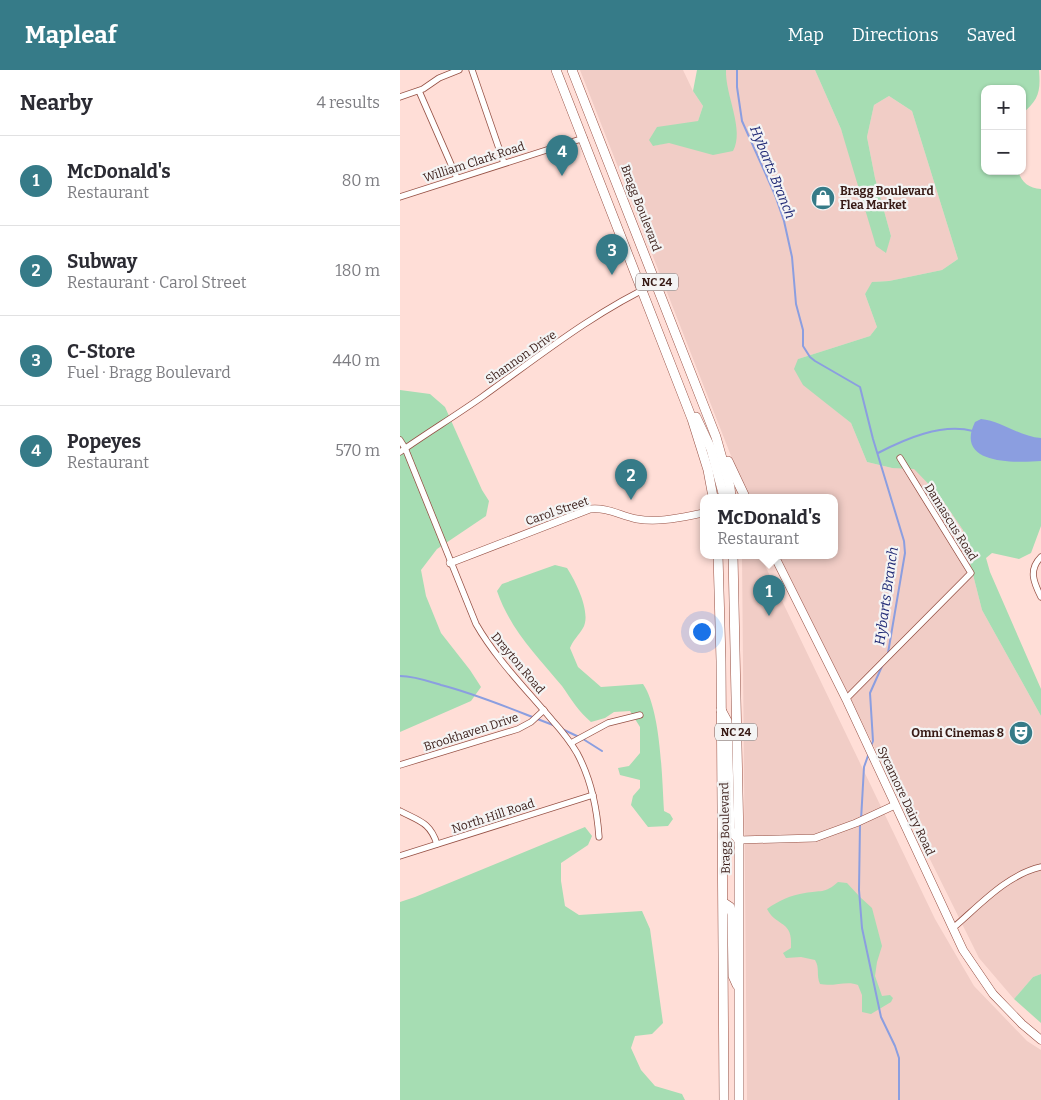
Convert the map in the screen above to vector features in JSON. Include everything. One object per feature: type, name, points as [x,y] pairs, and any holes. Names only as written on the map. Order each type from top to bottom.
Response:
[{"type":"main road","name":"NC 24","points":[[556,70],[680,386],[708,470],[712,494]]},
{"type":"main road","name":"Bragg Boulevard","points":[[572,70],[716,437],[731,494]]},
{"type":"main road","points":[[680,386],[712,449],[723,494]]},
{"type":"main road","points":[[716,437],[744,494]]},
{"type":"main road","name":"Bragg Boulevard","points":[[718,559],[724,903],[724,1100]]},
{"type":"main road","name":"Bragg Boulevard","points":[[733,559],[739,840],[739,1100]]},
{"type":"main road","name":"Sycamore Dairy Road","points":[[776,559],[846,699],[966,955],[993,994],[1022,1024],[1041,1040]]},
{"type":"main road","points":[[721,709],[727,721],[730,830],[739,840]]},
{"type":"main road","points":[[724,903],[730,907],[732,914],[733,976],[739,987]]},
{"type":"street","points":[[400,97],[419,91],[439,78],[459,70]]},
{"type":"street","points":[[472,70],[504,163]]},
{"type":"street","points":[[419,91],[457,178]]},
{"type":"street","name":"William Clark Road","points":[[400,196],[584,138]]},
{"type":"street","name":"Shannon Drive","points":[[403,450],[453,418],[586,324],[657,283]]},
{"type":"street","name":"Drayton Road","points":[[400,440],[469,611],[481,634],[571,743],[584,766],[593,795],[599,837]]},
{"type":"street","name":"Damascus Road","points":[[846,699],[971,573],[900,458]]},
{"type":"street","name":"Carol Street","points":[[450,563],[590,509],[602,508],[628,517],[650,520],[664,520],[700,514]]},
{"type":"street","points":[[1041,557],[1035,564],[1033,575],[1041,597]]},
{"type":"street","name":"Brookhaven Drive","points":[[400,765],[518,729],[531,722],[544,710]]},
{"type":"street","points":[[571,743],[608,723],[640,715]]},
{"type":"street","name":"North Hill Road","points":[[400,856],[593,795]]},
{"type":"street","points":[[739,840],[815,838],[858,823],[895,805]]},
{"type":"street","points":[[400,810],[429,827],[437,844]]},
{"type":"street","points":[[953,928],[1014,877],[1041,867]]},
{"type":"shaded area","points":[[580,70],[683,70],[703,106],[698,121],[653,146],[736,127],[725,79],[726,70],[815,70],[841,129],[885,253],[891,236],[875,178],[867,137],[874,105],[889,96],[912,111],[958,259],[942,270],[889,281],[873,282],[865,294],[877,327],[870,336],[798,359],[829,405],[851,423],[867,462],[892,468],[914,468],[939,495],[963,530],[982,610],[1041,716],[1041,974],[1033,977],[1014,999],[979,958],[781,559],[838,559],[838,494],[749,494],[735,466]]},
{"type":"shaded area","points":[[742,559],[762,559],[935,919],[974,986],[1027,1041],[1041,1050],[1041,1100],[747,1100]]},
{"type":"green space","points":[[697,70],[726,70],[737,133],[733,151],[713,155],[669,143],[653,146],[649,140],[657,127],[698,121],[703,106],[693,91]]},
{"type":"green space","points":[[815,70],[1039,70],[1039,90],[1035,100],[1026,110],[1026,85],[981,85],[981,175],[1020,175],[1026,184],[1041,189],[1041,526],[1031,553],[1019,559],[992,553],[986,558],[990,572],[1041,689],[1041,716],[982,610],[963,530],[939,495],[914,469],[892,468],[867,462],[851,423],[803,385],[794,369],[798,359],[870,336],[877,327],[865,294],[872,282],[889,281],[942,270],[958,259],[912,111],[889,96],[874,105],[867,137],[875,178],[891,236],[886,253],[876,246],[841,129]]},
{"type":"green space","points":[[400,390],[430,394],[445,407],[482,490],[489,501],[486,516],[437,549],[421,570],[426,596],[441,633],[481,687],[471,701],[400,732]]},
{"type":"green space","points":[[555,565],[567,568],[578,588],[584,606],[585,622],[583,628],[570,648],[578,667],[601,687],[643,684],[649,696],[654,710],[660,745],[664,811],[670,814],[673,819],[668,826],[648,827],[631,805],[633,796],[640,788],[640,780],[620,775],[618,768],[629,766],[640,753],[640,727],[630,711],[614,712],[605,718],[591,722],[579,710],[516,630],[502,605],[497,591],[502,584]]},
{"type":"green space","points":[[585,827],[592,836],[588,845],[561,863],[561,881],[565,906],[579,915],[642,911],[650,929],[663,1023],[652,1034],[635,1036],[631,1048],[641,1070],[655,1086],[682,1094],[685,1100],[400,1100],[400,902]]},
{"type":"green space","points":[[838,882],[847,883],[872,908],[882,946],[875,976],[882,996],[890,995],[893,998],[891,1002],[871,1014],[862,1012],[862,995],[858,985],[849,983],[820,984],[815,960],[801,957],[786,958],[783,953],[791,948],[790,932],[767,909],[790,897],[826,890]]},
{"type":"green space","points":[[1041,974],[1041,1023],[1014,999],[1033,977]]},
{"type":"water","points":[[981,419],[989,420],[1026,435],[1041,438],[1041,461],[1003,461],[980,454],[973,447],[971,436],[975,422]]},
{"type":"waterway","name":"Hybarts Branch","points":[[737,70],[737,87],[742,121],[775,195],[784,221],[792,257],[796,304],[803,330],[803,346],[815,361],[860,387],[873,439],[904,541],[905,553],[888,653]]},
{"type":"waterway","points":[[878,453],[911,438],[936,431],[948,429],[973,431]]},
{"type":"waterway","name":"Hybarts Branch","points":[[871,746],[873,741],[870,693],[883,664]]},
{"type":"waterway","points":[[400,676],[421,679],[470,694],[553,725]]},
{"type":"waterway","points":[[562,729],[579,737]]},
{"type":"waterway","points":[[583,739],[602,751]]},
{"type":"waterway","name":"Hybarts Branch","points":[[861,820],[864,767],[869,753]]},
{"type":"waterway","name":"Hybarts Branch","points":[[860,824],[859,890],[862,928],[881,1017],[899,1058],[899,1100]]},
{"type":"place","name":"Popeyes","points":[[562,176]]},
{"type":"place","name":"Bragg Boulevard Flea Market","points":[[823,198]]},
{"type":"place","name":"C-Store","points":[[612,275]]},
{"type":"place","name":"Subway","points":[[631,500]]},
{"type":"place","name":"McDonald's","points":[[769,616]]},
{"type":"place","name":"Omni Cinemas 8","points":[[1021,733]]}]
